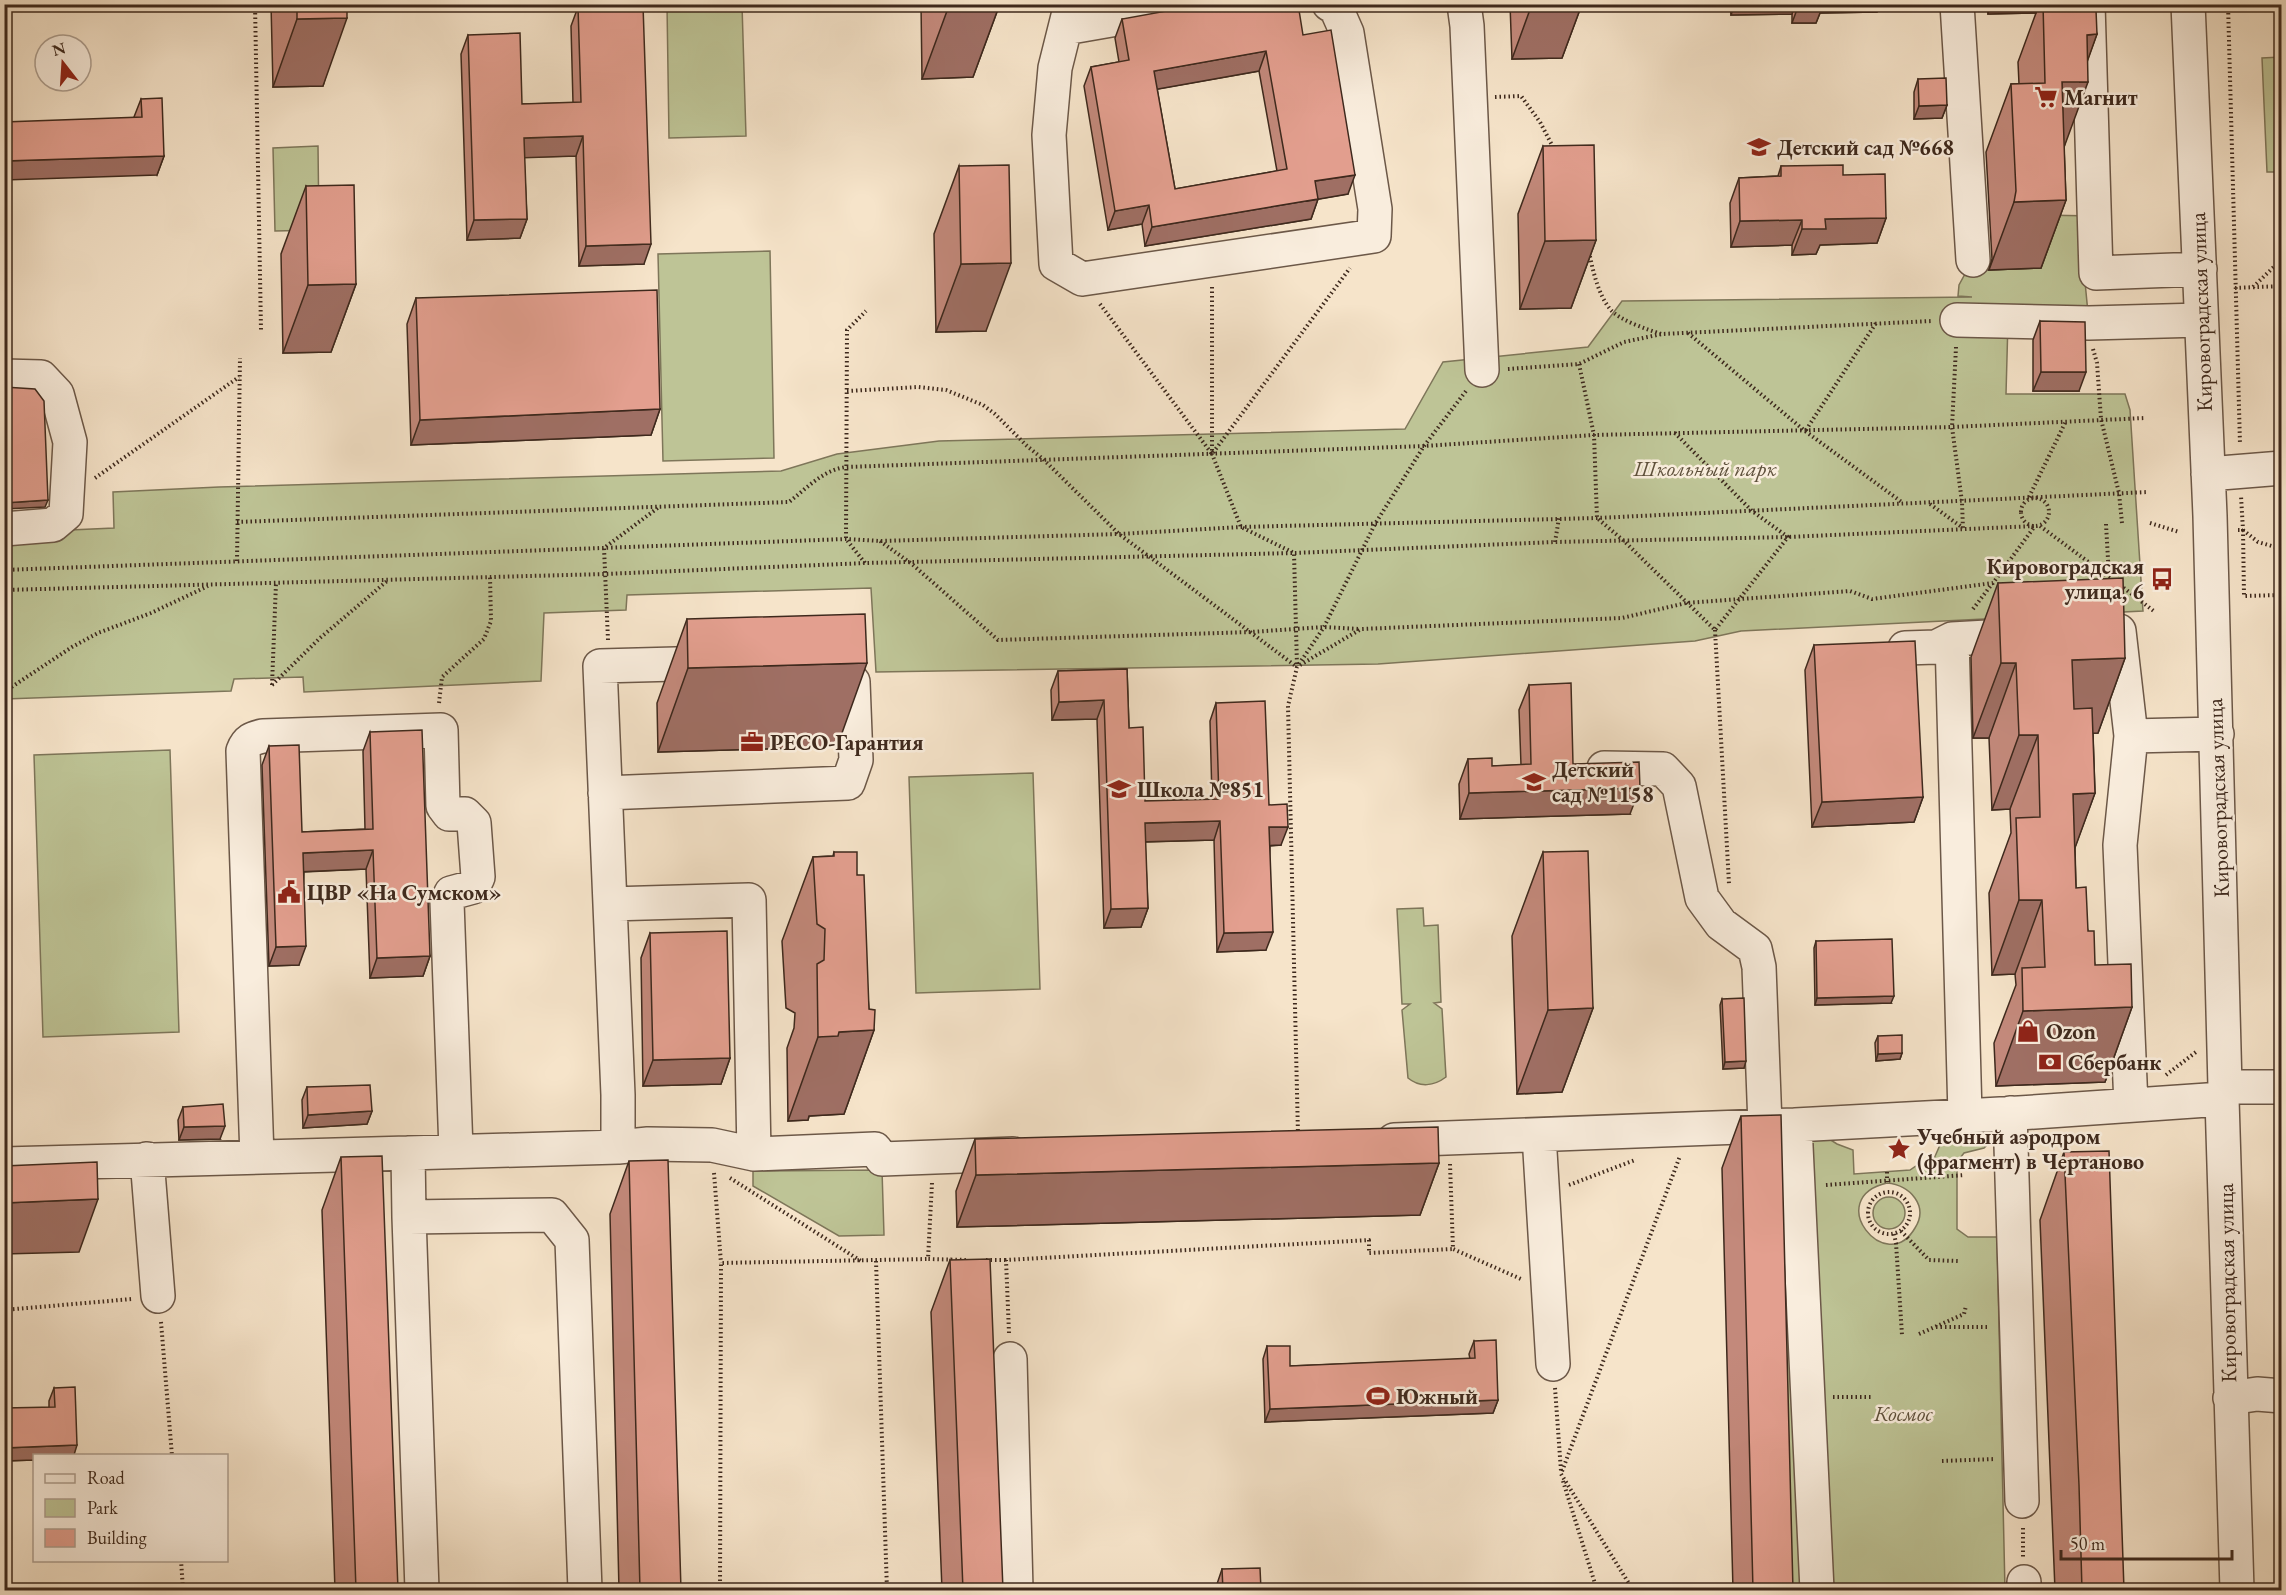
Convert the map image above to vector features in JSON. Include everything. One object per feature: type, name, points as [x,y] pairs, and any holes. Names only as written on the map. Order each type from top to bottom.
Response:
[{"type":"street","points":[[1203,4],[1068,16],[1055,68],[1049,135],[1056,264],[1082,279],[1374,236],[1376,209],[1347,33],[1336,8],[1329,4]]},
{"type":"street","points":[[1464,4],[1467,26],[1482,370]]},
{"type":"street","points":[[1958,4],[1973,260]]},
{"type":"street","points":[[2088,4],[2096,273],[2200,269]]},
{"type":"street","name":"Кировоградская улица","points":[[2188,4],[2201,320],[2224,473],[2217,734],[2230,1398],[2237,1590]]},
{"type":"street","points":[[1957,320],[2089,323],[2201,320]]},
{"type":"street","points":[[4,376],[41,377],[57,394],[70,442],[66,514],[53,525],[4,529]]},
{"type":"street","points":[[2224,473],[2282,468]]},
{"type":"street","points":[[1905,648],[1936,647],[1952,639],[2119,631],[2131,736],[2120,845],[2132,1105]]},
{"type":"street","points":[[1952,639],[1965,1115]]},
{"type":"street","points":[[605,793],[848,783],[856,760],[853,681],[833,659],[810,660]]},
{"type":"street","points":[[618,1147],[600,666],[740,662]]},
{"type":"street","points":[[257,1157],[243,751],[246,744],[253,738],[263,736],[441,730],[443,806],[449,814],[465,814],[474,824],[478,877],[473,887],[451,893],[447,903],[456,1150]]},
{"type":"street","points":[[2131,736],[2217,734]]},
{"type":"street","points":[[1604,768],[1663,769],[1680,786],[1702,898],[1721,924],[1755,949],[1780,1125],[1798,1187],[1817,1590]]},
{"type":"street","points":[[610,904],[749,900],[754,1154]]},
{"type":"street","points":[[1368,1141],[1780,1125],[2010,1113],[2132,1105],[2282,1087]]},
{"type":"street","points":[[2010,1113],[2022,1501]]},
{"type":"street","points":[[1539,1135],[1553,1364]]},
{"type":"street","points":[[4,1164],[618,1147],[648,1144],[712,1146],[754,1154],[875,1149],[882,1159],[1040,1153]]},
{"type":"street","points":[[408,1153],[422,1590]]},
{"type":"street","points":[[147,1160],[158,1296]]},
{"type":"street","points":[[409,1217],[552,1215],[572,1240],[585,1590]]},
{"type":"street","points":[[1010,1359],[1016,1590]]},
{"type":"street","points":[[2230,1398],[2257,1394],[2282,1396]]},
{"type":"path","points":[[255,4],[261,330]]},
{"type":"path","points":[[2228,4],[2235,288],[2224,473],[2240,530],[2244,596],[2282,595]]},
{"type":"path","points":[[1470,104],[1499,97],[1521,96],[1540,122],[1558,159]]},
{"type":"path","points":[[1212,454],[1374,236]]},
{"type":"path","points":[[1588,244],[1595,277],[1611,310],[1632,323],[1662,334]]},
{"type":"path","points":[[1212,259],[1212,454]]},
{"type":"path","points":[[2253,287],[2282,259]]},
{"type":"path","points":[[1082,279],[1212,454],[1241,527],[1294,553]]},
{"type":"path","points":[[2235,288],[2282,286]]},
{"type":"path","points":[[866,311],[847,330],[846,539],[866,563]]},
{"type":"path","points":[[1297,667],[1324,627],[1375,524],[1424,446],[1482,370],[1579,364],[1624,342],[1662,334],[1957,320],[1952,427],[1962,502],[1963,529]]},
{"type":"path","points":[[1805,431],[1876,323]]},
{"type":"path","points":[[2089,323],[2097,363],[2101,419],[2119,493],[2122,523]]},
{"type":"path","points":[[1687,333],[1805,431],[1903,503]]},
{"type":"path","points":[[237,561],[240,358]]},
{"type":"path","points":[[1579,364],[1594,435],[1597,518],[1624,541],[1715,630]]},
{"type":"path","points":[[68,498],[239,377]]},
{"type":"path","points":[[847,391],[918,387],[946,390],[983,405],[1043,459],[1119,534],[1297,667]]},
{"type":"path","points":[[237,522],[789,502],[826,472],[835,468],[847,467],[1424,446],[1594,435],[1952,427],[2145,418]]},
{"type":"path","points":[[2029,497],[2066,421]]},
{"type":"path","points":[[1674,432],[1752,511],[1788,537]]},
{"type":"path","points":[[4,570],[846,539],[880,541],[1119,534],[1241,527],[1597,518],[2148,492]]},
{"type":"path","points":[[880,541],[912,564],[998,640],[1251,632],[1324,627],[1361,629],[1622,618],[1686,603],[1743,597],[1850,591],[1872,599],[1993,583],[2037,526],[2047,520],[2050,511],[2047,503],[2035,497],[2025,501],[2021,509],[2021,515],[2026,523],[2037,526],[2155,612]]},
{"type":"path","points":[[1929,503],[1963,529]]},
{"type":"path","points":[[604,548],[659,507]]},
{"type":"path","points":[[1555,542],[1559,518]]},
{"type":"path","points":[[2150,523],[2179,532]]},
{"type":"path","points":[[2106,524],[2109,583]]},
{"type":"path","points":[[4,590],[605,574],[866,563],[912,564],[1294,553],[1555,542],[1788,537],[2037,526]]},
{"type":"path","points":[[2240,530],[2258,542],[2282,549]]},
{"type":"path","points":[[1729,885],[1715,630],[1788,537]]},
{"type":"path","points":[[600,666],[609,647],[604,548]]},
{"type":"path","points":[[1294,553],[1297,667],[1288,706],[1298,1144]]},
{"type":"path","points":[[441,730],[439,705],[442,677],[484,639],[490,621],[490,577]]},
{"type":"path","points":[[276,584],[272,685],[320,638],[388,580]]},
{"type":"path","points":[[4,692],[72,647],[98,633],[151,613],[211,585]]},
{"type":"path","points":[[1297,667],[1361,629]]},
{"type":"path","points":[[2166,1075],[2199,1049]]},
{"type":"path","points":[[1561,1474],[1691,1128]]},
{"type":"path","points":[[1449,1138],[1453,1249]]},
{"type":"path","points":[[928,1259],[934,1157]]},
{"type":"path","points":[[1543,1195],[1636,1159]]},
{"type":"path","points":[[720,1590],[720,1263],[714,1168],[861,1261]]},
{"type":"path","points":[[1886,1191],[1887,1172]]},
{"type":"path","points":[[1798,1187],[1965,1175]]},
{"type":"path","points":[[1886,1191],[1900,1194],[1909,1205],[1910,1220],[1901,1231],[1894,1234],[1881,1233],[1872,1226],[1869,1220],[1868,1208],[1871,1202],[1880,1193],[1886,1191]]},
{"type":"path","points":[[1901,1231],[1929,1260],[1958,1261]]},
{"type":"path","points":[[1894,1234],[1902,1335]]},
{"type":"path","points":[[984,1260],[1369,1240],[1369,1253],[1453,1249],[1550,1291]]},
{"type":"path","points":[[720,1263],[973,1260]]},
{"type":"path","points":[[1006,1260],[1010,1359]]},
{"type":"path","points":[[876,1261],[887,1590]]},
{"type":"path","points":[[4,1310],[158,1296],[172,1454]]},
{"type":"path","points":[[1919,1334],[1964,1314],[1966,1306]]},
{"type":"path","points":[[1936,1327],[2016,1327]]},
{"type":"path","points":[[1553,1364],[1561,1474],[1597,1590]]},
{"type":"path","points":[[1808,1398],[1871,1396]]},
{"type":"path","points":[[1942,1461],[2020,1458]]},
{"type":"path","points":[[1561,1474],[1633,1590]]},
{"type":"path","points":[[2022,1501],[2024,1586]]},
{"type":"path","points":[[180,1562],[183,1590]]},
{"type":"green space","points":[[667,5],[742,5],[746,136],[669,138]]},
{"type":"green space","points":[[2281,57],[2281,172],[2267,172],[2262,58]]},
{"type":"green space","points":[[318,146],[319,230],[275,231],[273,148]]},
{"type":"green space","name":"Школьный парк","points":[[2039,215],[2095,216],[2085,282],[2089,323],[2008,321],[2006,394],[2125,394],[2130,410],[2143,611],[1741,631],[1695,641],[1378,664],[876,672],[871,588],[627,595],[626,610],[544,613],[541,681],[304,692],[303,677],[234,679],[231,691],[5,699],[4,533],[114,528],[113,492],[781,471],[837,454],[939,441],[1405,429],[1443,362],[1588,347],[1622,301],[1972,297],[1958,296],[1959,285],[1965,274],[1989,270],[2041,268]]},
{"type":"green space","points":[[770,251],[774,458],[663,461],[658,254]]},
{"type":"green space","points":[[170,750],[179,1032],[43,1037],[34,755]]},
{"type":"green space","points":[[1033,773],[1040,989],[916,993],[909,777]]},
{"type":"green space","points":[[1423,908],[1424,926],[1438,925],[1441,1002],[1434,1003],[1442,1009],[1446,1077],[1427,1085],[1408,1078],[1402,1010],[1410,1004],[1402,1004],[1397,909]]},
{"type":"green space","name":"Космос","points":[[1983,1126],[1996,1136],[1984,1148],[1964,1153],[1957,1162],[1957,1229],[1968,1237],[1997,1237],[2005,1590],[1782,1590],[1768,1158],[1823,1135],[1853,1150],[1854,1174],[1910,1170],[1933,1161],[1940,1145],[1951,1131]],"holes":[[[1887,1183],[1910,1192],[1920,1212],[1915,1228],[1903,1241],[1889,1244],[1876,1240],[1866,1230],[1860,1217],[1860,1203],[1868,1191]]]},
{"type":"green space","points":[[882,1170],[884,1235],[839,1236],[753,1186],[753,1171]]},
{"type":"green space","points":[[1889,1197],[1901,1201],[1905,1213],[1901,1225],[1889,1229],[1877,1225],[1873,1213],[1877,1201]]},
{"type":"building","points":[[297,4],[347,4],[347,18],[297,19]]},
{"type":"building","points":[[947,4],[998,4],[998,9],[947,11]]},
{"type":"building","points":[[1205,4],[1298,4],[1303,35],[1331,30],[1355,175],[1315,181],[1318,199],[1152,227],[1149,205],[1115,211],[1091,67],[1129,60],[1122,19]],"holes":[[[1266,51],[1287,169],[1175,189],[1154,71]]]},
{"type":"building","points":[[2043,4],[2089,4],[2090,10],[2096,10],[2097,34],[2087,35],[2088,82],[2062,82],[2066,200],[2014,202],[2016,191],[2011,84],[2045,83]]},
{"type":"building","points":[[643,5],[651,244],[586,246],[583,136],[524,138],[527,219],[474,220],[468,35],[520,33],[522,104],[581,102],[578,7]]},
{"type":"building","points":[[1946,78],[1947,105],[1919,106],[1918,79]]},
{"type":"building","points":[[162,98],[164,156],[4,161],[4,122],[142,117],[141,99]]},
{"type":"building","points":[[1594,145],[1596,240],[1545,241],[1543,146]]},
{"type":"building","points":[[1009,165],[1011,263],[961,264],[959,166]]},
{"type":"building","points":[[1843,165],[1843,175],[1885,174],[1886,218],[1825,219],[1826,229],[1802,229],[1802,220],[1740,221],[1739,178],[1781,176],[1781,166]]},
{"type":"building","points":[[354,185],[356,284],[308,285],[306,186]]},
{"type":"building","points":[[657,290],[660,409],[420,420],[416,298]]},
{"type":"building","points":[[2040,321],[2085,322],[2086,372],[2041,372]]},
{"type":"building","points":[[4,387],[35,389],[44,401],[48,500],[4,503]]},
{"type":"building","points":[[2123,578],[2125,658],[2072,660],[2074,709],[2092,708],[2095,793],[2073,794],[2076,888],[2086,887],[2088,931],[2094,931],[2095,965],[2131,964],[2132,1007],[2023,1011],[2022,968],[2045,967],[2042,900],[2019,900],[2016,818],[2040,817],[2038,735],[2019,735],[2016,663],[2001,663],[1998,583]]},
{"type":"building","points":[[865,614],[867,663],[688,668],[687,619]]},
{"type":"building","points":[[1915,641],[1923,797],[1822,802],[1814,645]]},
{"type":"building","points":[[1127,669],[1129,728],[1143,727],[1145,801],[1219,799],[1216,703],[1265,701],[1269,805],[1287,804],[1288,827],[1269,827],[1273,932],[1224,933],[1220,821],[1145,823],[1148,908],[1111,909],[1104,700],[1059,702],[1058,671]]},
{"type":"building","points":[[1571,683],[1573,764],[1639,762],[1640,788],[1469,793],[1468,759],[1492,758],[1492,766],[1531,764],[1529,685]]},
{"type":"building","points":[[422,730],[430,956],[377,958],[373,850],[303,853],[306,946],[276,947],[269,746],[299,745],[302,832],[373,829],[370,732]]},
{"type":"building","points":[[1588,851],[1593,1008],[1548,1010],[1543,852]]},
{"type":"building","points":[[834,852],[857,852],[857,875],[864,875],[869,1009],[875,1010],[874,1030],[839,1032],[838,1036],[818,1037],[817,964],[824,960],[825,929],[817,924],[813,857],[834,856]]},
{"type":"building","points":[[727,931],[730,1058],[653,1060],[650,933]]},
{"type":"building","points":[[1892,939],[1894,996],[1817,998],[1816,941]]},
{"type":"building","points":[[1744,998],[1746,1061],[1725,1062],[1722,999]]},
{"type":"building","points":[[1902,1035],[1902,1053],[1878,1054],[1878,1036]]},
{"type":"building","points":[[370,1085],[372,1111],[308,1115],[307,1087]]},
{"type":"building","points":[[223,1104],[225,1126],[184,1127],[183,1107]]},
{"type":"building","points":[[1781,1115],[1793,1590],[1753,1590],[1741,1116]]},
{"type":"building","points":[[1438,1127],[1439,1163],[976,1175],[975,1139]]},
{"type":"building","points":[[2109,1151],[2124,1590],[2082,1590],[2064,1152]]},
{"type":"building","points":[[382,1156],[398,1590],[356,1590],[341,1157]]},
{"type":"building","points":[[668,1160],[681,1590],[640,1590],[629,1161]]},
{"type":"building","points":[[97,1162],[98,1199],[4,1203],[4,1166]]},
{"type":"building","points":[[990,1259],[1003,1590],[963,1590],[950,1260]]},
{"type":"building","name":"Южный","points":[[1496,1340],[1498,1400],[1270,1409],[1267,1346],[1290,1346],[1290,1366],[1475,1358],[1474,1341]]},
{"type":"building","points":[[75,1387],[77,1445],[4,1448],[4,1408],[55,1407],[54,1388]]},
{"type":"building","points":[[1260,1568],[1261,1590],[1223,1590],[1222,1569]]},
{"type":"place","name":"Магнит","points":[[2046,97]]},
{"type":"place","name":"Детский сад №668","points":[[1759,147]]},
{"type":"place","name":"Кировоградская улица, 6","points":[[2162,579]]},
{"type":"place","name":"РЕСО-Гарантия","points":[[752,742]]},
{"type":"place","name":"Детский сад №1158","points":[[1534,782]]},
{"type":"place","name":"Школа №851","points":[[1119,789]]},
{"type":"place","name":"ЦВР «На Сумском»","points":[[289,892]]},
{"type":"place","name":"Ozon","points":[[2028,1031]]},
{"type":"place","name":"Сбербанк","points":[[2050,1062]]},
{"type":"place","name":"Учебный аэродром (фрагмент) в Чертаново","points":[[1899,1149]]},
{"type":"place","name":"Южный","points":[[1378,1396]]}]
